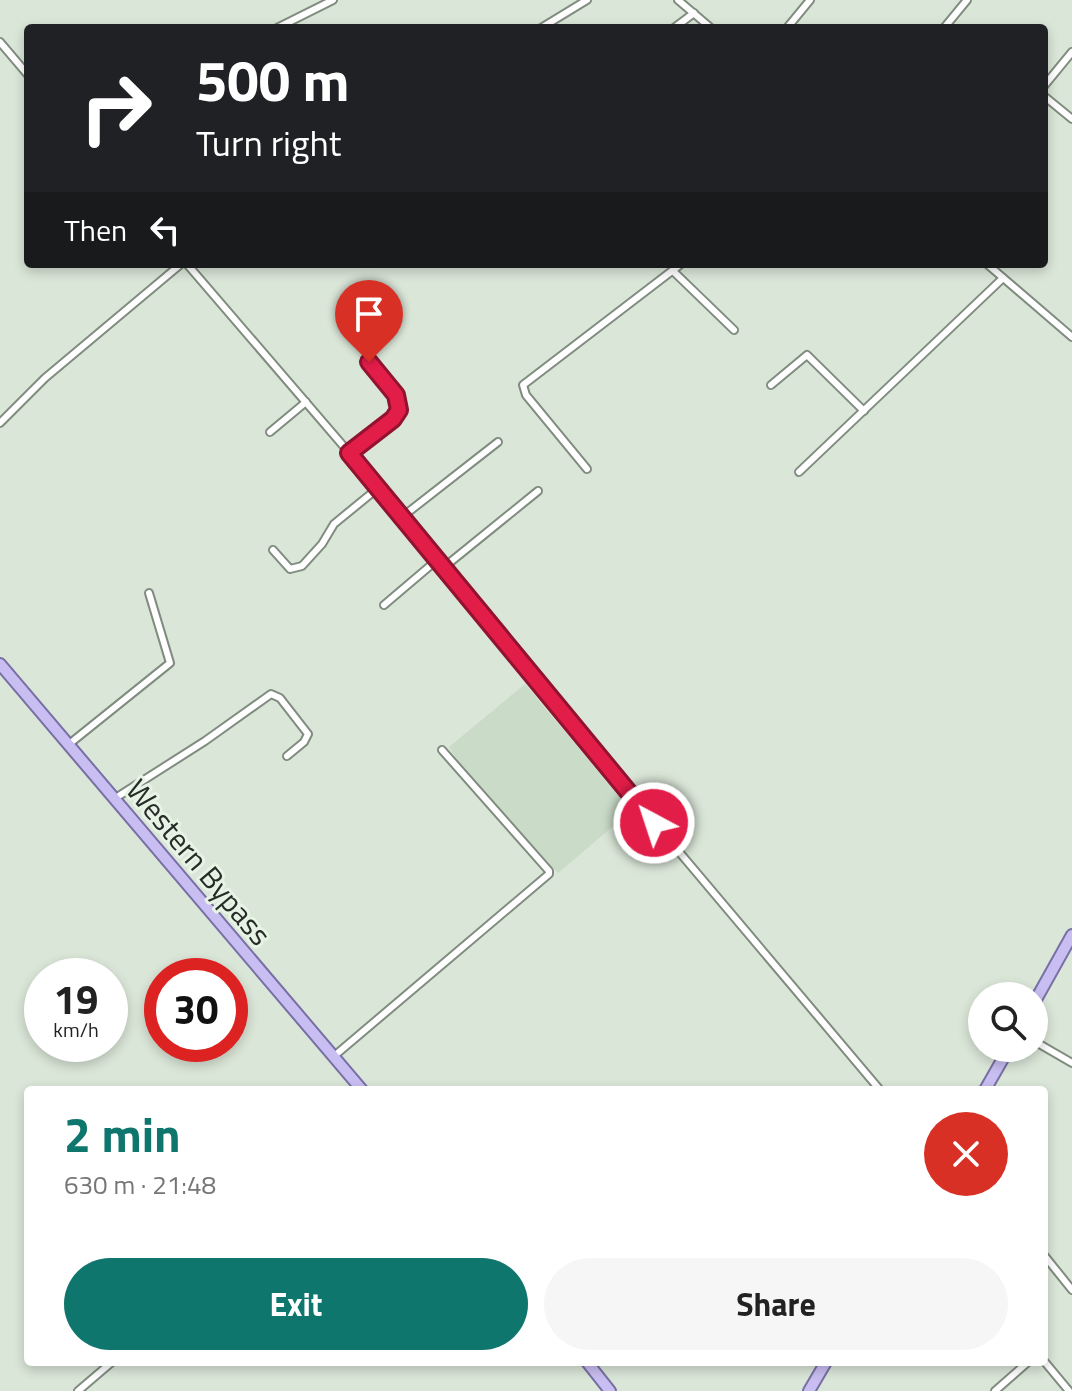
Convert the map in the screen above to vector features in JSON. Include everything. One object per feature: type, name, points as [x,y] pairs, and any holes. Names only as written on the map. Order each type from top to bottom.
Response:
[{"type":"main road","name":"Western Bypass","points":[[0,664],[358,1086]]},
{"type":"main road","points":[[1046,982],[1072,935]]},
{"type":"main road","points":[[987,1086],[1001,1062]]},
{"type":"main road","points":[[590,1366],[610,1391]]},
{"type":"main road","points":[[809,1391],[824,1366]]},
{"type":"street","points":[[285,24],[333,0]]},
{"type":"street","points":[[548,24],[587,0]]},
{"type":"street","points":[[678,0],[706,24]]},
{"type":"street","points":[[790,24],[810,0]]},
{"type":"street","points":[[947,24],[967,0]]},
{"type":"street","points":[[679,24],[694,13]]},
{"type":"street","points":[[0,42],[24,70]]},
{"type":"street","points":[[1048,81],[1072,52]]},
{"type":"street","points":[[1048,99],[1072,119]]},
{"type":"street","points":[[0,423],[45,378],[179,268]]},
{"type":"street","points":[[188,268],[349,453],[877,1086]]},
{"type":"street","points":[[587,469],[526,395],[523,385],[676,268]]},
{"type":"street","points":[[992,268],[1072,337]]},
{"type":"street","points":[[673,271],[734,330]]},
{"type":"street","points":[[799,472],[1003,278]]},
{"type":"street","points":[[771,385],[807,355],[864,411]]},
{"type":"street","points":[[349,453],[393,419],[399,410],[396,395],[369,362]]},
{"type":"street","points":[[270,432],[306,402]]},
{"type":"street","points":[[402,517],[498,442]]},
{"type":"street","points":[[273,550],[290,569],[302,566],[322,544],[334,524],[378,488]]},
{"type":"street","points":[[443,568],[538,491]]},
{"type":"street","points":[[384,605],[437,560]]},
{"type":"street","points":[[68,745],[170,663],[149,593]]},
{"type":"street","points":[[114,799],[271,694],[280,698],[308,734],[304,742],[287,756]]},
{"type":"street","points":[[333,1057],[549,874],[442,750]]},
{"type":"street","points":[[1048,1049],[1072,1063]]},
{"type":"street","points":[[871,1086],[875,1083]]},
{"type":"street","points":[[1048,1260],[1072,1290]]},
{"type":"street","points":[[78,1391],[107,1366]]},
{"type":"street","points":[[995,1391],[1023,1366]]},
{"type":"street","points":[[1048,1366],[1069,1391]]},
{"type":"shaded area","points":[[525,684],[631,811],[558,873],[466,774],[449,747]]},
{"type":"route","points":[[369,362],[396,395],[399,410],[393,419],[349,453],[654,823]]}]
